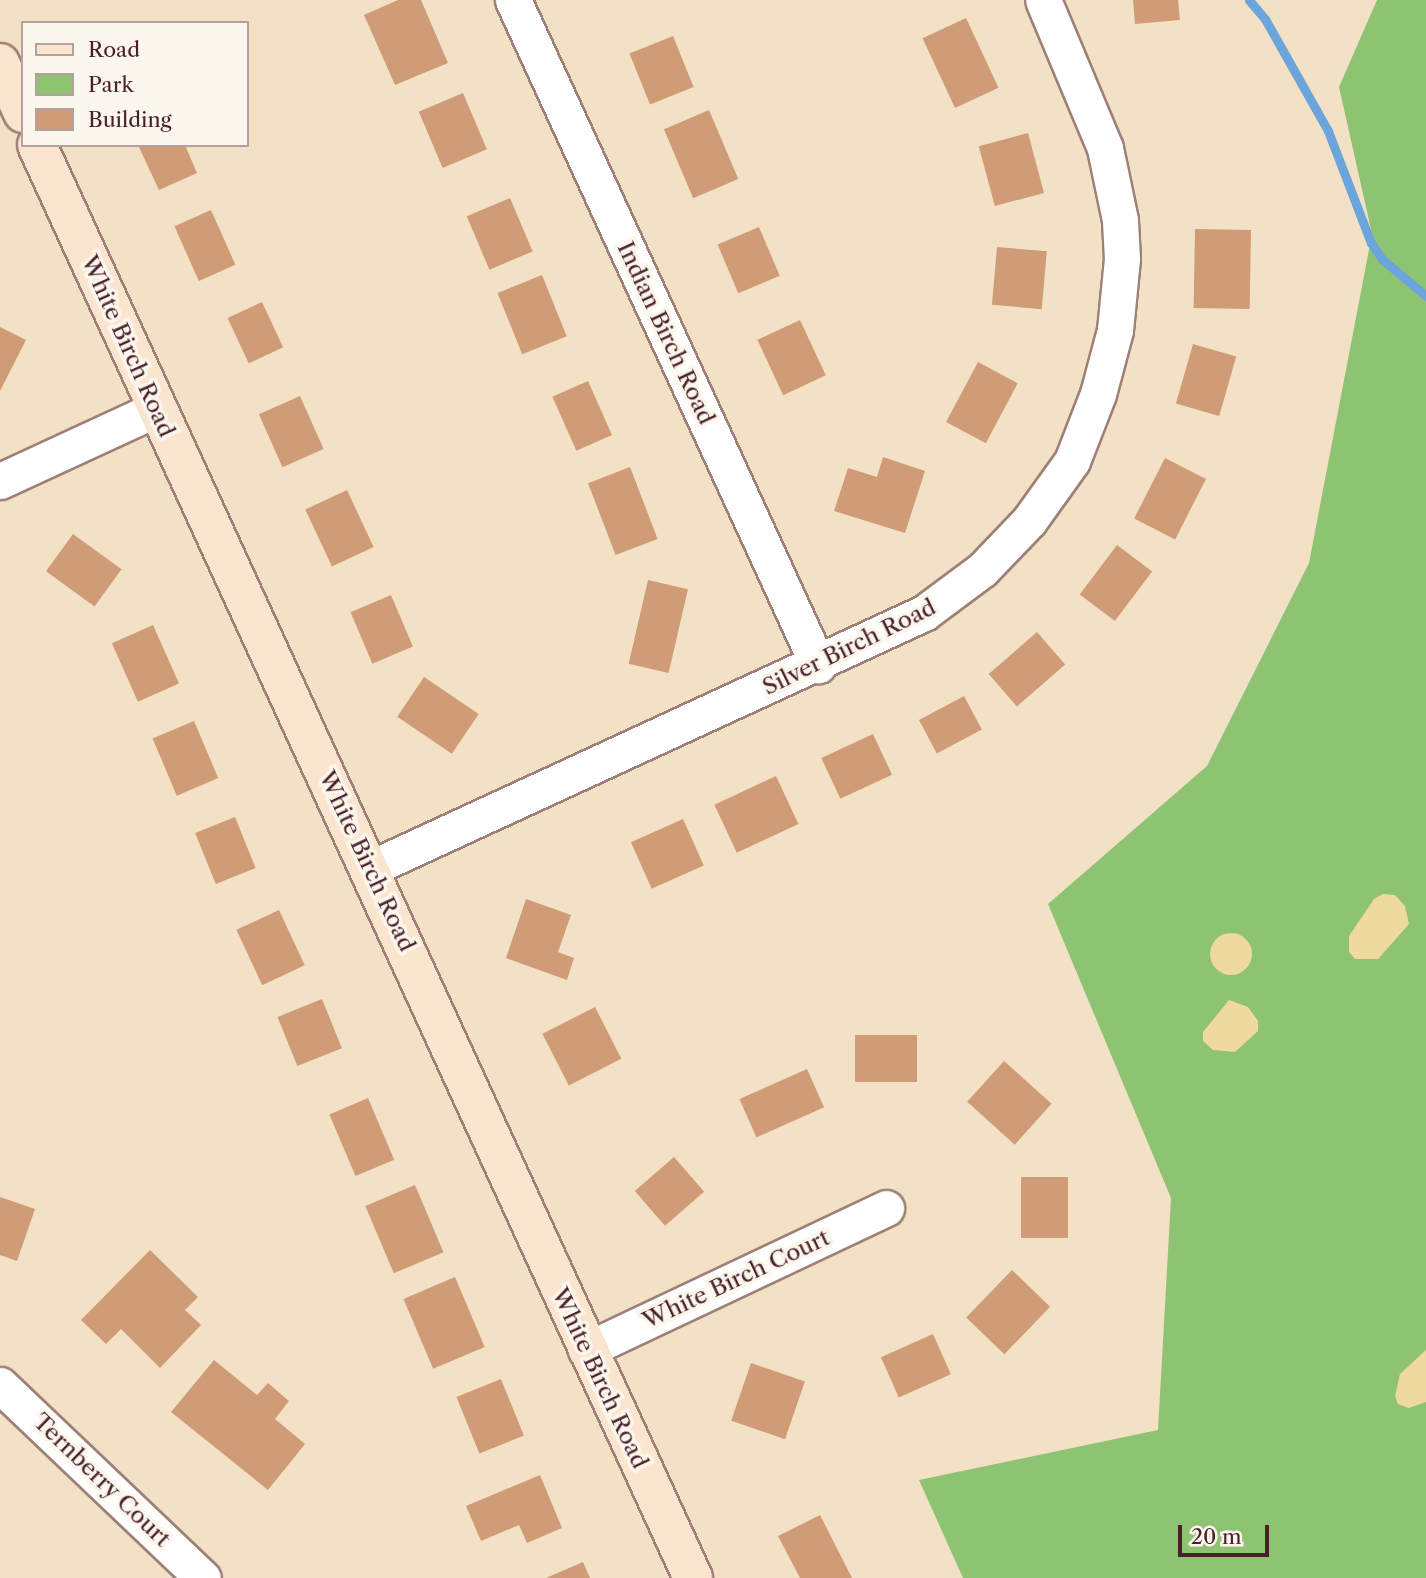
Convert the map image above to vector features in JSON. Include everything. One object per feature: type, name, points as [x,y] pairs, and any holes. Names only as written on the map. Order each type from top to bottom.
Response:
[{"type":"street","name":"Indian Birch Road","points":[[513,0],[818,665]]},
{"type":"street","name":"Silver Birch Road","points":[[371,868],[818,665],[925,613],[958,592],[1006,548],[1072,461],[1098,394],[1121,294],[1120,219],[1105,148],[1043,0]]},
{"type":"street","points":[[0,63],[21,109]]},
{"type":"street","name":"White Birch Road","points":[[38,147],[156,409],[371,868],[586,1350],[693,1578]]},
{"type":"street","points":[[0,481],[156,409]]},
{"type":"street","name":"White Birch Court","points":[[586,1350],[886,1208]]},
{"type":"street","name":"Ternberry Court","points":[[0,1385],[203,1578]]},
{"type":"green space","points":[[1377,0],[1426,0],[1426,1578],[963,1578],[919,1480],[1158,1430],[1171,1198],[1048,904],[1207,766],[1309,563],[1372,234],[1339,87]]},
{"type":"sand","points":[[1383,894],[1395,895],[1405,906],[1409,924],[1378,959],[1355,959],[1349,952],[1349,936],[1374,899]]},
{"type":"sand","points":[[1231,933],[1246,939],[1252,954],[1246,969],[1231,975],[1216,969],[1210,954],[1216,939]]},
{"type":"sand","points":[[1229,1000],[1248,1007],[1258,1021],[1258,1031],[1235,1052],[1213,1050],[1203,1041],[1203,1032]]},
{"type":"sand","points":[[1426,1350],[1426,1402],[1409,1408],[1398,1404],[1395,1396],[1400,1374]]},
{"type":"building","points":[[398,0],[421,0],[448,63],[395,85],[364,15]]},
{"type":"building","points":[[1133,0],[1178,0],[1180,20],[1135,24]]},
{"type":"building","points":[[966,18],[999,88],[955,108],[922,38]]},
{"type":"building","points":[[673,36],[694,87],[650,105],[629,54]]},
{"type":"building","points":[[463,93],[487,149],[443,168],[419,112]]},
{"type":"building","points":[[709,110],[738,179],[693,198],[664,129]]},
{"type":"building","points":[[1028,133],[1044,193],[995,206],[979,146]]},
{"type":"building","points":[[139,147],[186,147],[197,173],[159,190]]},
{"type":"building","points":[[510,198],[533,251],[489,270],[467,216]]},
{"type":"building","points":[[211,210],[235,265],[199,281],[174,226]]},
{"type":"building","points":[[759,227],[780,276],[738,293],[718,245]]},
{"type":"building","points":[[1195,229],[1251,230],[1250,309],[1194,308]]},
{"type":"building","points":[[997,247],[1047,251],[1042,309],[992,305]]},
{"type":"building","points":[[542,275],[567,336],[522,354],[497,293]]},
{"type":"building","points":[[262,302],[283,347],[249,363],[228,318]]},
{"type":"building","points":[[800,320],[826,375],[783,395],[757,340]]},
{"type":"building","points":[[0,327],[26,340],[0,391]]},
{"type":"building","points":[[1193,344],[1236,356],[1219,416],[1176,404]]},
{"type":"building","points":[[978,362],[1018,383],[986,443],[946,422]]},
{"type":"building","points":[[588,381],[612,435],[576,451],[552,397]]},
{"type":"building","points":[[300,396],[324,449],[282,467],[259,414]]},
{"type":"building","points":[[883,457],[925,471],[905,533],[834,511],[848,468],[877,477]]},
{"type":"building","points":[[1165,458],[1206,479],[1175,539],[1134,519]]},
{"type":"building","points":[[630,467],[658,539],[616,555],[588,483]]},
{"type":"building","points":[[347,490],[374,547],[332,567],[305,509]]},
{"type":"building","points":[[73,534],[122,569],[95,606],[46,571]]},
{"type":"building","points":[[1117,545],[1152,571],[1115,621],[1080,595]]},
{"type":"building","points":[[648,580],[688,589],[669,673],[629,664]]},
{"type":"building","points":[[391,595],[413,647],[372,664],[350,612]]},
{"type":"building","points":[[153,625],[179,683],[138,702],[112,643]]},
{"type":"building","points":[[1037,632],[1065,664],[1017,706],[989,674]]},
{"type":"building","points":[[424,677],[479,714],[452,754],[397,717]]},
{"type":"building","points":[[964,696],[982,730],[937,753],[919,720]]},
{"type":"building","points":[[194,721],[218,778],[177,796],[153,739]]},
{"type":"building","points":[[873,734],[892,775],[840,799],[821,758]]},
{"type":"building","points":[[776,776],[798,824],[737,853],[714,805]]},
{"type":"building","points":[[235,817],[256,868],[216,884],[195,833]]},
{"type":"building","points":[[683,819],[704,866],[652,889],[631,842]]},
{"type":"building","points":[[526,899],[571,915],[558,952],[574,958],[567,980],[506,958]]},
{"type":"building","points":[[279,910],[305,965],[262,985],[236,930]]},
{"type":"building","points":[[322,999],[342,1048],[297,1066],[277,1017]]},
{"type":"building","points":[[595,1007],[621,1059],[569,1085],[542,1034]]},
{"type":"building","points":[[855,1035],[917,1035],[917,1082],[855,1082]]},
{"type":"building","points":[[1004,1061],[1052,1104],[1015,1145],[967,1102]]},
{"type":"building","points":[[807,1069],[824,1107],[756,1137],[739,1099]]},
{"type":"building","points":[[368,1098],[394,1160],[356,1176],[329,1114]]},
{"type":"building","points":[[674,1157],[704,1192],[665,1226],[635,1191]]},
{"type":"building","points":[[1021,1177],[1068,1177],[1068,1238],[1021,1238]]},
{"type":"building","points":[[415,1185],[444,1252],[394,1273],[365,1206]]},
{"type":"building","points":[[0,1197],[35,1209],[17,1261],[0,1255]]},
{"type":"building","points":[[150,1250],[198,1297],[185,1310],[201,1325],[160,1368],[121,1329],[106,1344],[81,1320]]},
{"type":"building","points":[[1012,1270],[1050,1307],[1004,1354],[966,1317]]},
{"type":"building","points":[[455,1277],[485,1347],[433,1369],[403,1299]]},
{"type":"building","points":[[933,1334],[951,1374],[899,1397],[881,1357]]},
{"type":"building","points":[[214,1360],[257,1395],[268,1383],[289,1401],[275,1419],[305,1444],[268,1490],[171,1412]]},
{"type":"building","points":[[751,1363],[805,1382],[785,1439],[731,1421]]},
{"type":"building","points":[[501,1379],[524,1436],[479,1454],[456,1397]]},
{"type":"building","points":[[540,1475],[562,1528],[527,1543],[519,1525],[481,1541],[466,1506]]},
{"type":"building","points":[[820,1515],[852,1578],[800,1578],[778,1536]]},
{"type":"building","points":[[583,1562],[590,1578],[546,1578]]},
{"type":"waterway","points":[[1249,0],[1265,19],[1328,131],[1371,243],[1383,260],[1426,296]]}]
